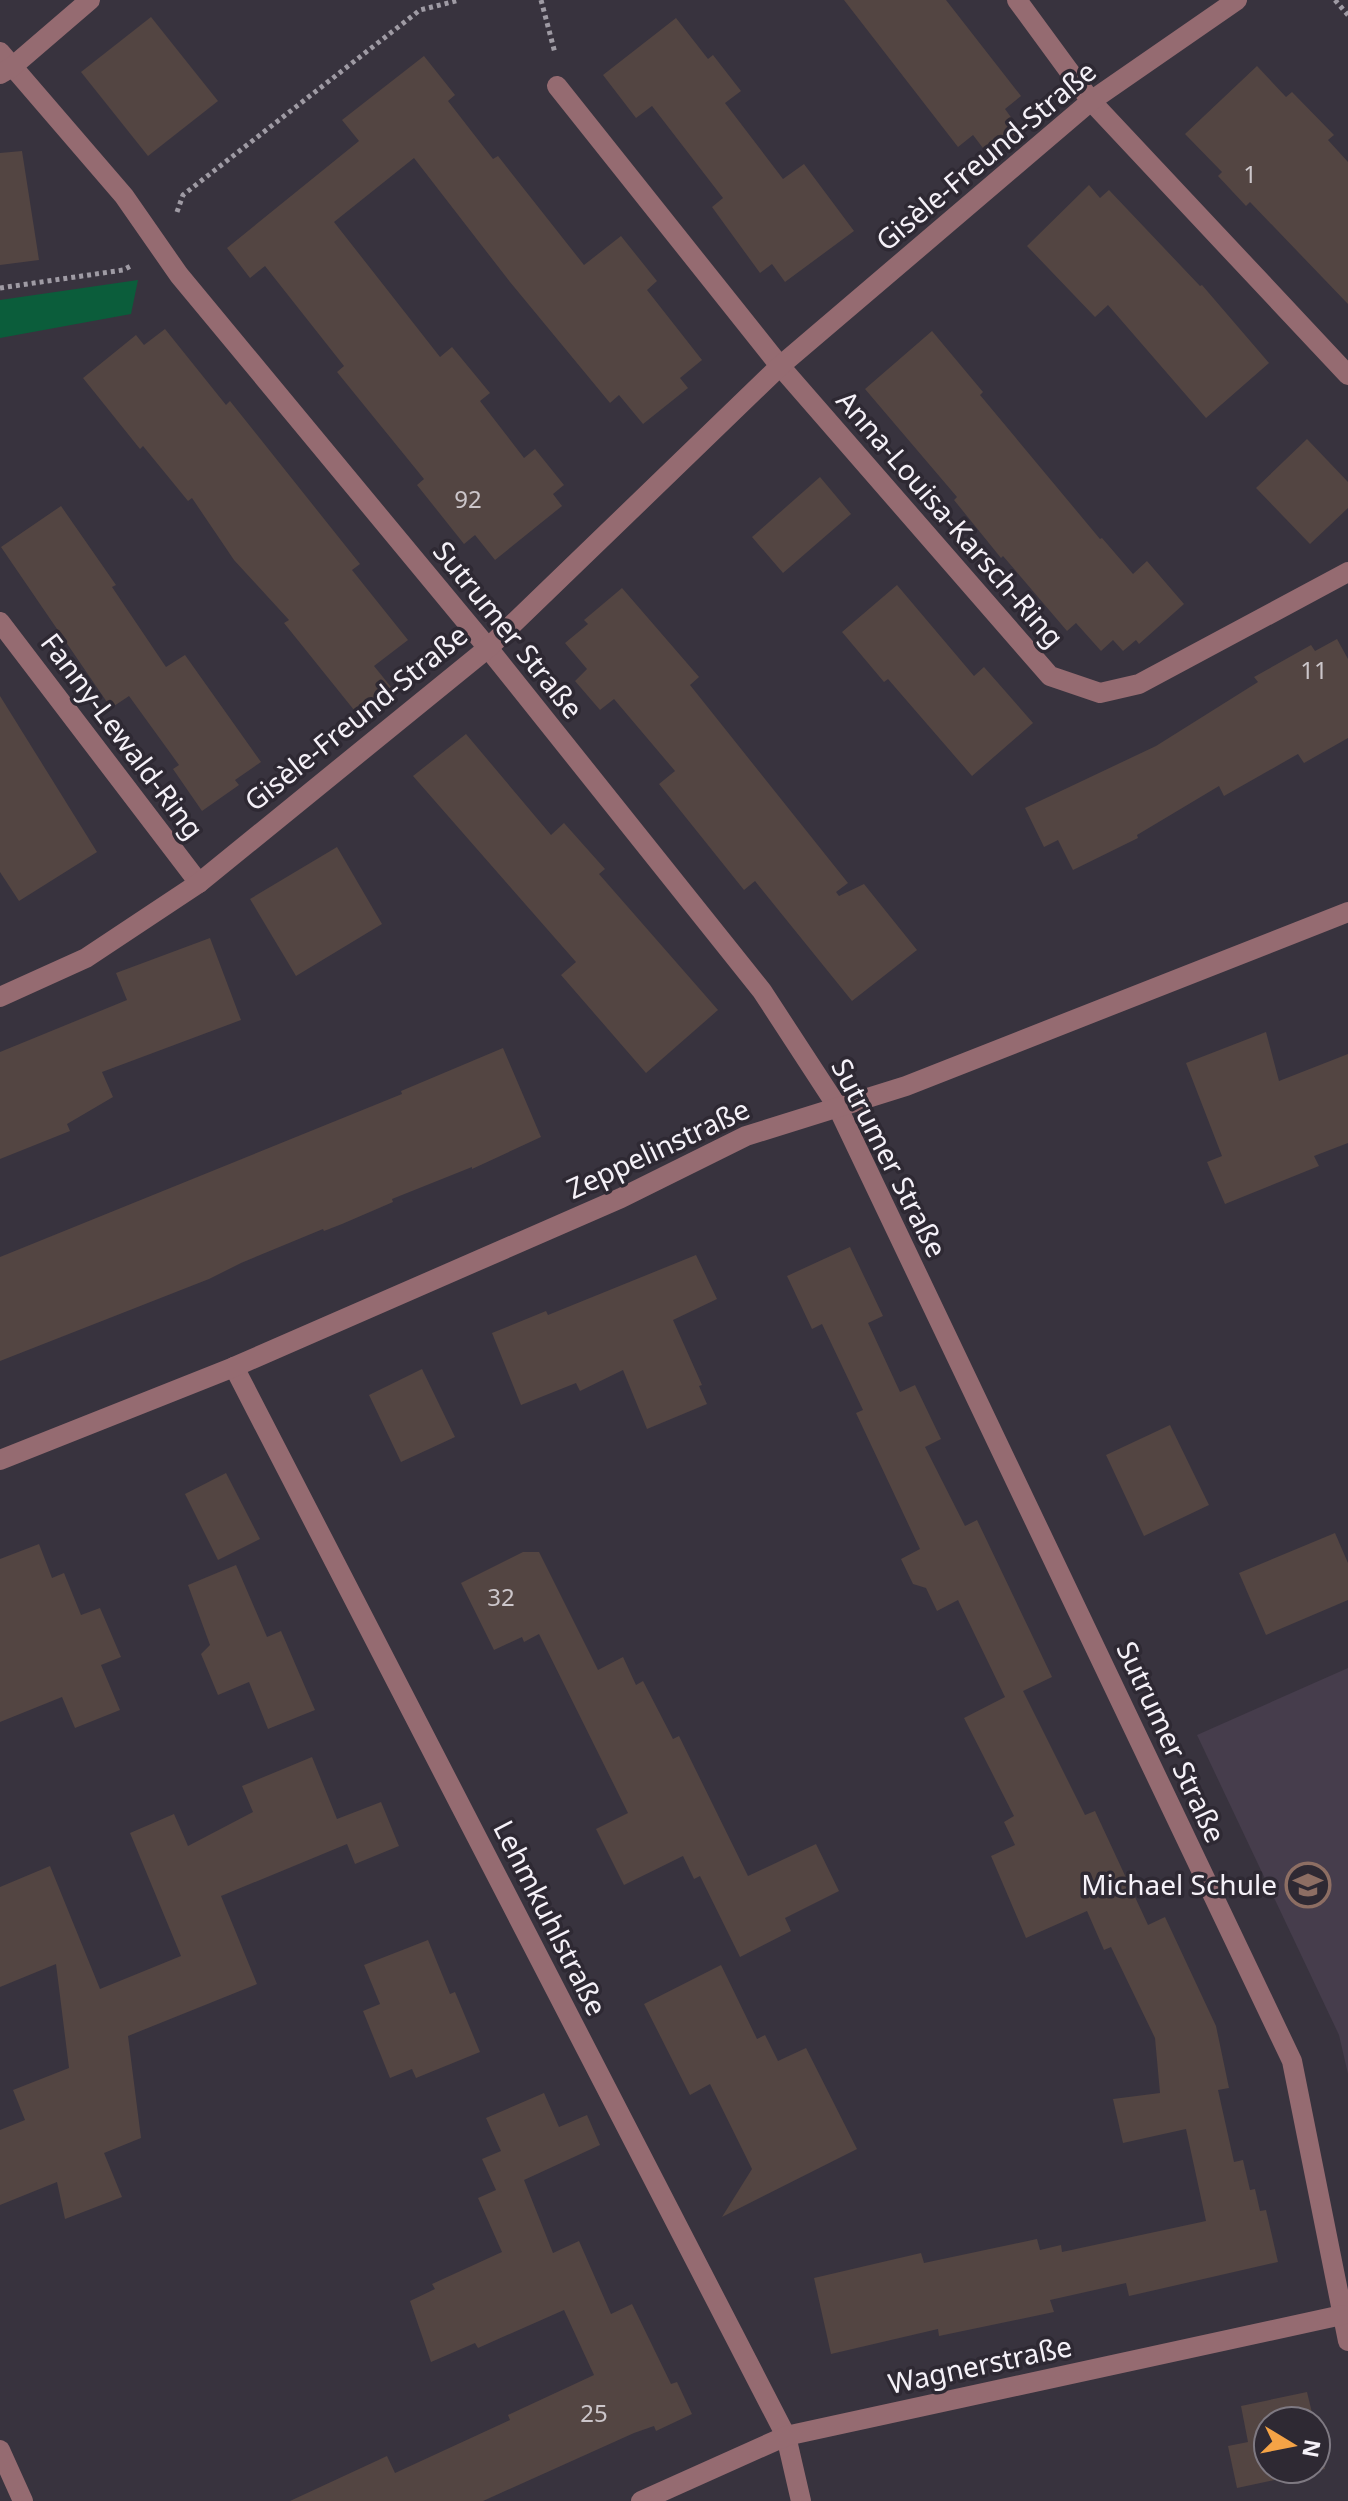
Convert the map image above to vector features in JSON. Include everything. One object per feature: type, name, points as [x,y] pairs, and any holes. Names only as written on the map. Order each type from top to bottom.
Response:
[{"type":"street","points":[[4,64],[90,0]]},
{"type":"street","points":[[1017,0],[1091,101],[1348,375]]},
{"type":"street","name":"Gisèle-Freund-Straße","points":[[0,997],[86,958],[199,883],[488,648],[780,366],[1091,101],[1237,0]]},
{"type":"street","name":"Sutrumer Straße","points":[[4,64],[124,196],[179,275],[488,648],[762,991],[837,1106],[1292,2061],[1348,2341]]},
{"type":"street","points":[[557,86],[780,366]]},
{"type":"street","name":"Anna-Louisa-Karsch-Ring","points":[[780,366],[1050,676],[1100,693],[1139,684],[1348,572]]},
{"type":"street","name":"Fanny-Lewald-Ring","points":[[0,622],[199,883]]},
{"type":"street","name":"Zeppelinstraße","points":[[0,1460],[234,1367],[621,1198],[746,1136],[906,1086],[1348,912]]},
{"type":"street","name":"Lehmkuhlstraße","points":[[234,1367],[786,2436],[801,2501]]},
{"type":"street","name":"Wagnerstraße","points":[[641,2501],[786,2436],[1342,2315]]},
{"type":"street","points":[[0,2450],[23,2501]]},
{"type":"path","points":[[0,288],[123,270],[162,250],[183,195],[420,10],[460,0]]},
{"type":"path","points":[[541,0],[558,64],[557,86]]},
{"type":"path","points":[[1335,0],[1348,15]]},
{"type":"shaded area","name":"Michael Schule","points":[[1348,1668],[1348,2074],[1339,2035],[1197,1735]]},
{"type":"green space","points":[[138,280],[131,314],[0,338],[0,300]]},
{"type":"building","points":[[844,0],[946,0],[1021,96],[1005,109],[1021,131],[989,156],[973,135],[958,147]]},
{"type":"building","points":[[151,17],[218,101],[148,156],[81,72]]},
{"type":"building","points":[[676,18],[708,59],[713,55],[741,91],[725,103],[783,179],[804,164],[854,231],[785,282],[772,264],[760,273],[712,207],[723,198],[652,106],[636,118],[603,75]]},
{"type":"building","points":[[424,56],[455,95],[448,101],[493,159],[498,156],[584,265],[621,236],[657,281],[647,290],[702,360],[680,378],[688,388],[643,424],[619,395],[610,403],[510,282],[414,158],[334,222],[440,357],[452,347],[490,393],[480,401],[524,458],[535,449],[564,485],[553,494],[562,506],[495,560],[475,535],[464,544],[417,485],[424,479],[337,372],[344,366],[265,266],[250,278],[227,248],[359,141],[342,120]]},
{"type":"building","points":[[1257,66],[1286,97],[1292,92],[1334,135],[1328,140],[1348,162],[1348,304],[1250,202],[1246,206],[1218,176],[1222,172],[1185,134]]},
{"type":"building","points":[[22,151],[39,260],[0,265],[0,153]]},
{"type":"building","points":[[1089,185],[1100,198],[1109,190],[1202,285],[1269,363],[1206,418],[1108,305],[1095,317],[1027,246]]},
{"type":"building","points":[[165,329],[226,405],[230,401],[360,564],[352,570],[408,640],[374,666],[391,687],[358,715],[284,623],[289,620],[234,560],[192,498],[188,501],[143,446],[140,449],[83,378],[136,335],[144,345]]},
{"type":"building","points":[[932,331],[983,392],[980,395],[1100,539],[1133,574],[1147,561],[1184,604],[1139,644],[1136,640],[1123,651],[1113,640],[1101,651],[1076,623],[1067,631],[1003,556],[1001,558],[954,500],[957,497],[865,389]]},
{"type":"building","points":[[1307,439],[1348,482],[1348,508],[1310,544],[1256,488]]},
{"type":"building","points":[[820,477],[851,514],[783,573],[752,537]]},
{"type":"building","points":[[61,506],[116,585],[112,587],[166,667],[185,655],[261,762],[235,780],[239,785],[202,811],[173,769],[179,765],[129,696],[111,708],[1,547]]},
{"type":"building","points":[[897,585],[974,676],[984,667],[1033,723],[972,776],[888,679],[884,682],[842,632]]},
{"type":"building","points":[[622,588],[699,677],[690,685],[848,883],[836,892],[839,896],[864,884],[917,950],[852,1001],[755,881],[744,890],[659,784],[675,771],[614,699],[600,710],[575,681],[587,669],[565,643],[588,624],[584,620]]},
{"type":"building","points":[[1337,639],[1348,659],[1348,738],[1304,763],[1298,754],[1224,796],[1219,786],[1137,835],[1138,838],[1073,870],[1058,840],[1044,847],[1025,808],[1156,746],[1258,682],[1254,677],[1311,645],[1315,651]]},
{"type":"building","points":[[0,696],[97,852],[19,901],[0,872]]},
{"type":"building","points":[[466,734],[551,835],[564,823],[605,869],[599,874],[718,1010],[646,1073],[561,975],[576,962],[413,776]]},
{"type":"building","points":[[337,847],[382,924],[296,976],[250,899]]},
{"type":"building","points":[[210,938],[241,1020],[102,1072],[113,1097],[67,1124],[70,1131],[0,1159],[0,1052],[127,1000],[116,973]]},
{"type":"building","points":[[1266,1032],[1279,1081],[1348,1054],[1348,1143],[1314,1156],[1319,1166],[1225,1204],[1207,1162],[1222,1156],[1186,1063]]},
{"type":"building","points":[[503,1048],[541,1137],[472,1169],[392,1199],[393,1202],[342,1224],[323,1229],[209,1279],[0,1361],[0,1257],[402,1094],[401,1091]]},
{"type":"building","points":[[850,1247],[883,1316],[868,1323],[900,1392],[915,1385],[941,1439],[925,1447],[965,1526],[977,1520],[1052,1677],[1023,1691],[1085,1815],[1095,1811],[1148,1925],[1165,1917],[1216,2026],[1229,2088],[1218,2090],[1234,2162],[1243,2160],[1250,2190],[1255,2189],[1260,2211],[1266,2210],[1278,2262],[1129,2296],[1126,2283],[1050,2300],[1054,2312],[939,2336],[938,2329],[831,2354],[814,2278],[921,2253],[924,2263],[1037,2239],[1040,2250],[1061,2245],[1062,2252],[1206,2221],[1186,2129],[1123,2143],[1113,2099],[1160,2093],[1155,2038],[1111,1947],[1104,1950],[1087,1911],[1026,1938],[991,1856],[1015,1845],[1004,1822],[1014,1816],[964,1718],[1005,1697],[958,1600],[937,1611],[926,1588],[913,1584],[901,1559],[920,1549],[856,1413],[863,1410],[822,1324],[812,1329],[787,1276]]},
{"type":"building","points":[[696,1255],[717,1299],[673,1320],[702,1385],[699,1386],[707,1404],[647,1429],[623,1370],[580,1391],[576,1383],[521,1405],[492,1333],[546,1311],[548,1315]]},
{"type":"building","points":[[422,1369],[455,1437],[401,1462],[369,1395]]},
{"type":"building","points":[[1170,1425],[1209,1505],[1144,1536],[1106,1455]]},
{"type":"building","points":[[226,1473],[260,1539],[218,1560],[185,1494]]},
{"type":"building","points":[[1335,1533],[1348,1563],[1348,1600],[1266,1635],[1239,1573]]},
{"type":"building","points":[[39,1544],[52,1578],[64,1573],[81,1615],[100,1608],[121,1657],[101,1665],[120,1710],[75,1728],[62,1697],[0,1722],[0,1559]]},
{"type":"building","points":[[523,1552],[539,1552],[598,1670],[623,1657],[636,1685],[643,1681],[673,1739],[679,1736],[748,1876],[816,1844],[839,1891],[785,1918],[791,1931],[740,1957],[700,1876],[694,1879],[683,1856],[624,1885],[596,1829],[628,1813],[539,1634],[524,1642],[522,1637],[494,1650],[461,1583]]},
{"type":"building","points":[[236,1565],[267,1637],[281,1631],[315,1710],[268,1729],[249,1682],[218,1695],[201,1654],[210,1645],[188,1585]]},
{"type":"building","points":[[312,1757],[337,1819],[381,1802],[399,1846],[355,1864],[347,1844],[221,1896],[257,1984],[128,2036],[141,2138],[104,2153],[122,2197],[65,2219],[57,2182],[0,2205],[0,2130],[25,2120],[13,2090],[69,2068],[56,1964],[0,1987],[0,1887],[50,1866],[100,1989],[181,1956],[130,1833],[174,1814],[188,1846],[253,1812],[242,1786]]},
{"type":"building","points":[[428,1940],[450,1994],[455,1992],[480,2052],[416,2078],[412,2069],[390,2078],[363,2011],[380,2004],[364,1965]]},
{"type":"building","points":[[721,1965],[757,2039],[765,2035],[778,2061],[806,2048],[857,2149],[722,2217],[752,2169],[710,2084],[690,2095],[644,2004]]},
{"type":"building","points":[[544,2093],[559,2127],[587,2115],[600,2145],[524,2180],[553,2253],[579,2241],[611,2314],[632,2304],[671,2384],[677,2382],[692,2414],[656,2431],[654,2426],[634,2433],[483,2501],[290,2501],[387,2456],[395,2473],[510,2420],[508,2415],[594,2375],[564,2310],[478,2348],[475,2343],[431,2362],[410,2301],[435,2289],[432,2284],[502,2252],[478,2198],[496,2190],[482,2159],[501,2151],[486,2118]]},
{"type":"building","points":[[1307,2392],[1310,2405],[1252,2405],[1252,2485],[1237,2488],[1228,2446],[1248,2442],[1241,2406]]},
{"type":"place","name":"Michael Schule","points":[[1308,1885]]}]
